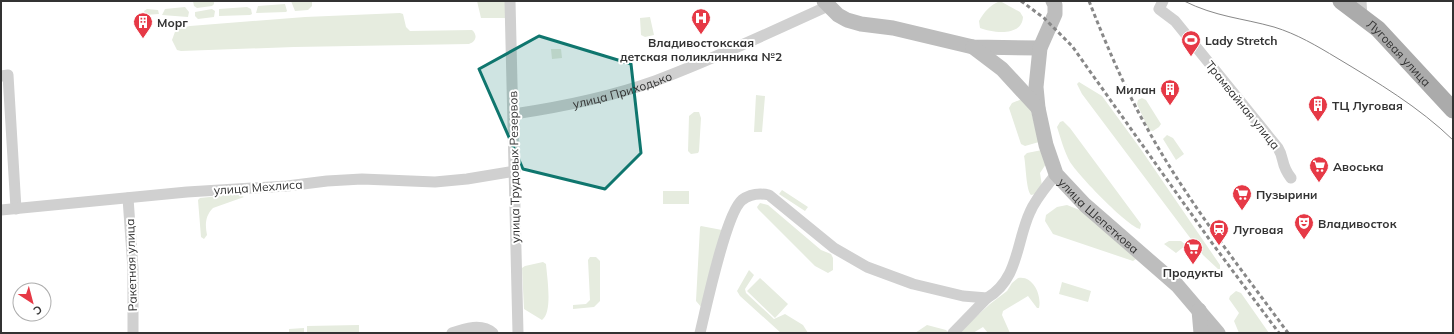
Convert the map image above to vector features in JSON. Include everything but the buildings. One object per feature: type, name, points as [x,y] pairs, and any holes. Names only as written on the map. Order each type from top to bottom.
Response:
[{"type":"main road","name":"улица Шепеткова","points":[[1053,1],[1055,5],[1055,14],[1040,48],[1036,87],[1038,108],[1046,145],[1056,174],[1085,205],[1177,285],[1218,333]]},
{"type":"main road","name":"улица Приходько","points":[[826,4],[847,20],[893,28],[973,47],[1040,48]]},
{"type":"main road","name":"Луговая улица","points":[[1352,6],[1378,30],[1453,110]]},
{"type":"main road","name":"улица Приходько","points":[[973,47],[1002,69],[1038,108]]},
{"type":"main road","points":[[1199,310],[1200,333]]},
{"type":"street","name":"улица Трудовых Резервов","points":[[510,1],[514,114],[518,333]]},
{"type":"street","name":"Трамвайная улица","points":[[1163,1],[1159,9],[1175,21],[1278,148],[1282,155],[1282,165],[1291,178]]},
{"type":"street","name":"улица Приходько","points":[[514,114],[549,109],[596,98],[655,80],[826,4]]},
{"type":"street","points":[[5,75],[16,209]]},
{"type":"street","name":"улица Мехлиса","points":[[1,210],[188,192],[287,186],[362,179],[435,182],[467,179],[515,171]]},
{"type":"street","points":[[953,333],[987,298],[1001,287],[1014,265],[1030,212],[1056,174]]},
{"type":"street","points":[[700,333],[729,224],[742,200],[757,194],[769,195],[834,248],[867,267],[914,284],[963,296],[987,298]]},
{"type":"street","name":"Ракетная улица","points":[[128,198],[133,269],[133,333]]},
{"type":"street","points":[[452,333],[465,328],[484,327],[493,333]]},
{"type":"highlighted area","points":[[539,36],[631,64],[641,153],[605,189],[523,169],[479,69]]},
{"type":"shaded area","points":[[193,1],[214,1],[214,4],[212,6],[197,8],[194,6]]},
{"type":"shaded area","points":[[291,1],[312,1],[312,6],[308,10],[295,11]]},
{"type":"shaded area","points":[[477,1],[510,1],[510,18],[481,18]]},
{"type":"shaded area","points":[[1000,1],[1020,12],[1023,17],[1018,28],[1012,31],[999,32],[980,28],[979,21],[983,15],[990,7]]},
{"type":"shaded area","points":[[285,4],[286,12],[256,13],[258,6]]},
{"type":"shaded area","points":[[185,7],[189,12],[188,17],[162,15],[165,9]]},
{"type":"shaded area","points":[[247,7],[251,9],[252,14],[219,16],[219,9]]},
{"type":"shaded area","points":[[147,9],[158,10],[159,14],[145,15],[144,11]]},
{"type":"shaded area","points":[[212,9],[215,11],[214,17],[198,19],[195,16],[195,12]]},
{"type":"shaded area","points":[[403,14],[406,27],[410,31],[472,30],[476,36],[475,40],[469,44],[294,47],[181,51],[177,50],[172,40],[176,29],[190,26],[305,17]]},
{"type":"shaded area","points":[[650,17],[654,35],[645,37],[641,35],[640,18]]},
{"type":"shaded area","points":[[551,49],[561,49],[562,58],[552,59]]},
{"type":"shaded area","points":[[1079,82],[1102,96],[1140,148],[1220,265],[1220,269],[1218,269],[1203,255],[1082,94],[1077,84]]},
{"type":"shaded area","points":[[756,95],[765,96],[762,132],[754,132]]},
{"type":"shaded area","points":[[1142,98],[1146,100],[1161,124],[1153,131],[1149,130],[1137,104],[1138,100]]},
{"type":"shaded area","points":[[1022,99],[1030,107],[1039,142],[1025,146],[1021,144],[1009,108],[1012,103]]},
{"type":"shaded area","points":[[694,112],[699,112],[701,118],[699,151],[698,153],[691,154],[688,151],[689,116]]},
{"type":"shaded area","points":[[1063,121],[1070,128],[1141,224],[1140,229],[1114,210],[1092,188],[1070,162],[1057,127],[1060,122]]},
{"type":"shaded area","points":[[1167,135],[1173,138],[1184,154],[1176,160],[1163,139]]},
{"type":"shaded area","points":[[1042,150],[1046,164],[1040,173],[1042,186],[1036,194],[1031,195],[1027,183],[1024,156],[1027,153]]},
{"type":"shaded area","points":[[782,190],[808,207],[805,211],[779,194]]},
{"type":"shaded area","points":[[663,191],[689,191],[689,204],[663,204]]},
{"type":"shaded area","points":[[238,194],[244,197],[213,208],[210,211],[206,221],[207,235],[204,239],[201,237],[198,200],[200,198]]},
{"type":"shaded area","points":[[760,203],[768,205],[821,250],[831,254],[833,258],[833,270],[828,273],[815,266],[758,209],[757,207]]},
{"type":"shaded area","points":[[1067,205],[1082,211],[1136,259],[1133,261],[1053,234],[1045,221],[1046,215],[1057,207]]},
{"type":"shaded area","points":[[701,226],[722,230],[702,308],[696,301]]},
{"type":"shaded area","points":[[1169,241],[1181,241],[1186,245],[1176,253],[1164,244]]},
{"type":"shaded area","points":[[590,257],[596,257],[600,261],[600,301],[594,307],[573,309],[573,305],[586,304],[590,300],[588,260]]},
{"type":"shaded area","points":[[543,262],[546,264],[548,302],[545,316],[542,320],[524,309],[522,268]]},
{"type":"shaded area","points":[[749,270],[754,275],[745,289],[746,293],[774,319],[785,314],[803,325],[808,333],[781,333],[740,296],[737,291]]},
{"type":"shaded area","points":[[760,278],[788,304],[775,318],[747,291]]},
{"type":"shaded area","points":[[1018,278],[1028,280],[1035,287],[1039,297],[1039,308],[1037,308],[1028,296],[1003,311],[1002,315],[1010,333],[988,333],[983,327],[973,333],[958,333],[1007,291],[1012,283]]},
{"type":"shaded area","points":[[1062,282],[1091,291],[1088,302],[1059,294]]},
{"type":"shaded area","points":[[1236,291],[1241,293],[1269,333],[1239,333],[1234,321],[1239,313],[1229,299],[1230,296]]},
{"type":"shaded area","points":[[359,325],[359,333],[307,333],[307,326]]},
{"type":"shaded area","points":[[927,325],[946,330],[948,332],[915,333]]},
{"type":"shaded area","points":[[304,328],[304,333],[289,333],[289,329]]},
{"type":"tram line","points":[[1184,1],[1207,11],[1274,27],[1307,41],[1352,67],[1412,106],[1453,140]]},
{"type":"railway","points":[[1021,1],[1044,18],[1072,46],[1212,243],[1279,333]]},
{"type":"railway","points":[[1089,1],[1123,81],[1163,155],[1214,233],[1288,333]]},
{"type":"place","name":"Владивостокская детская поликлинника №2","points":[[701,35]]},
{"type":"place","name":"Морг","points":[[143,39]]},
{"type":"place","name":"Lady Stretch","points":[[1191,57]]},
{"type":"place","name":"Милан","points":[[1170,106]]},
{"type":"place","name":"ТЦ Луговая","points":[[1318,122]]},
{"type":"place","name":"Авоська","points":[[1319,183]]},
{"type":"place","name":"Пузырини","points":[[1242,211]]},
{"type":"place","name":"Владивосток","points":[[1304,240]]},
{"type":"place","name":"Луговая","points":[[1219,246]]},
{"type":"place","name":"Продукты","points":[[1193,265]]}]
